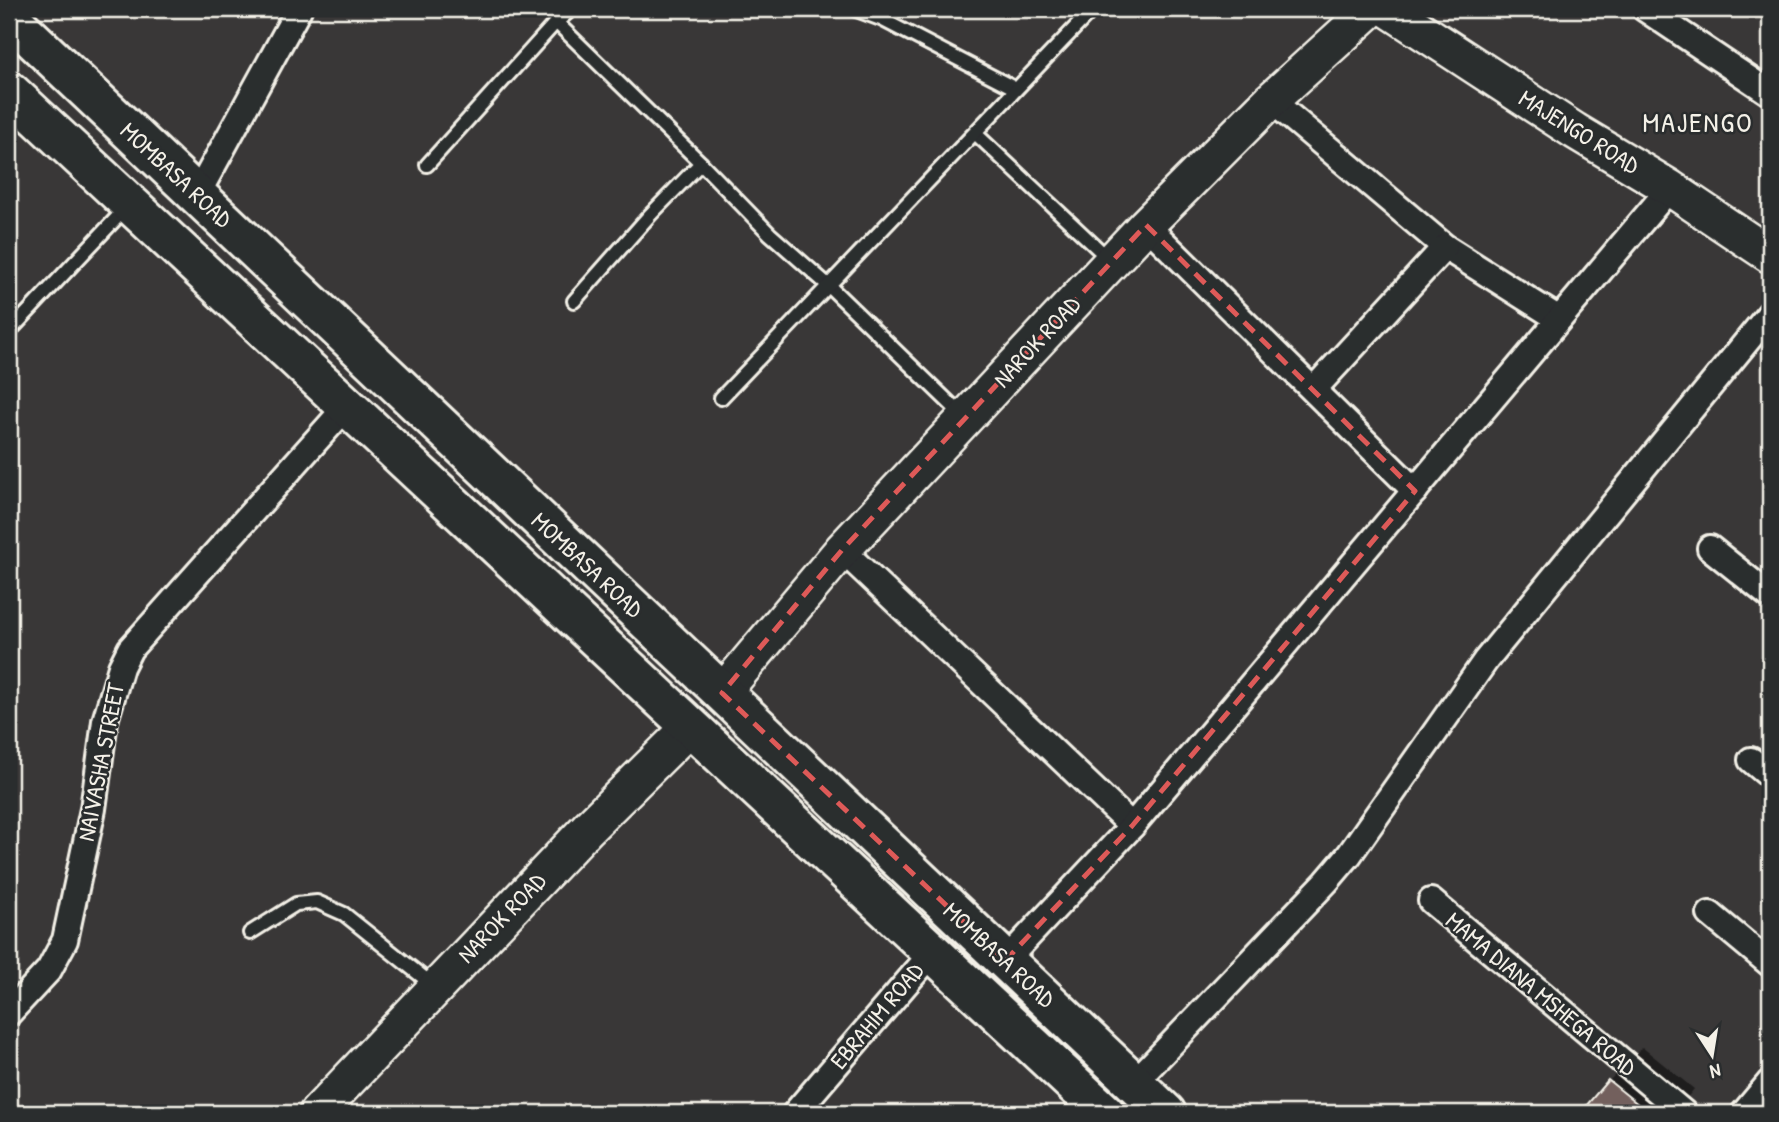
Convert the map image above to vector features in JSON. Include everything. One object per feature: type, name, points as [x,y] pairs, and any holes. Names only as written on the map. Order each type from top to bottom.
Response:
[{"type":"highway","name":"MOMBASA ROAD","points":[[9,17],[1166,1113]]},
{"type":"highway","name":"MOMBASA ROAD","points":[[9,91],[1105,1113]]},
{"type":"highway","points":[[625,664],[656,630]]},
{"type":"highway","points":[[750,781],[779,747]]},
{"type":"street","points":[[197,195],[299,9]]},
{"type":"street","name":"NAROK ROAD","points":[[722,693],[842,550],[1146,225],[1271,100],[1371,9]]},
{"type":"street","name":"MAJENGO ROAD","points":[[1388,9],[1575,131],[1670,188],[1770,255]]},
{"type":"street","points":[[1645,9],[1770,93]]},
{"type":"street","points":[[1271,100],[1445,247],[1559,319]]},
{"type":"street","points":[[1005,961],[1132,826],[1670,188]]},
{"type":"street","points":[[1146,225],[1415,491]]},
{"type":"street","points":[[1314,389],[1445,247]]},
{"type":"street","points":[[1134,1083],[1349,855],[1486,660],[1770,313]]},
{"type":"street","name":"NAIVASHA STREET","points":[[9,1013],[49,970],[65,940],[93,809],[105,721],[121,667],[130,649],[348,406]]},
{"type":"street","points":[[1710,548],[1770,596]]},
{"type":"street","points":[[842,550],[1132,826]]},
{"type":"street","name":"NAROK ROAD","points":[[317,1113],[588,828],[691,726]]},
{"type":"street","points":[[1751,761],[1770,776]]},
{"type":"street","name":"MAMA DIANA MSHEGA ROAD","points":[[1431,901],[1684,1113]]},
{"type":"street","points":[[1710,915],[1770,964]]},
{"type":"street","name":"EBRAHIM ROAD","points":[[795,1113],[933,952]]},
{"type":"street","points":[[1744,1113],[1770,1082]]},
{"type":"lane","points":[[426,165],[556,22],[572,9]]},
{"type":"lane","points":[[854,9],[881,19],[1016,89]]},
{"type":"lane","points":[[721,398],[1093,9]]},
{"type":"lane","points":[[556,22],[770,234],[829,286],[965,418]]},
{"type":"lane","points":[[975,133],[1112,261]]},
{"type":"lane","points":[[574,301],[650,215],[701,163]]},
{"type":"lane","points":[[9,332],[130,204]]},
{"type":"lane","points":[[250,933],[296,904],[317,902],[344,914],[436,988]]},
{"type":"highlighted area","points":[[1146,225],[1415,491],[1132,826],[1005,961],[722,693],[842,550]]},
{"type":"building","points":[[1608,1080],[1649,1113],[1580,1113]]},
{"type":"district","name":"MAJENGO","points":[[1698,122]]}]
